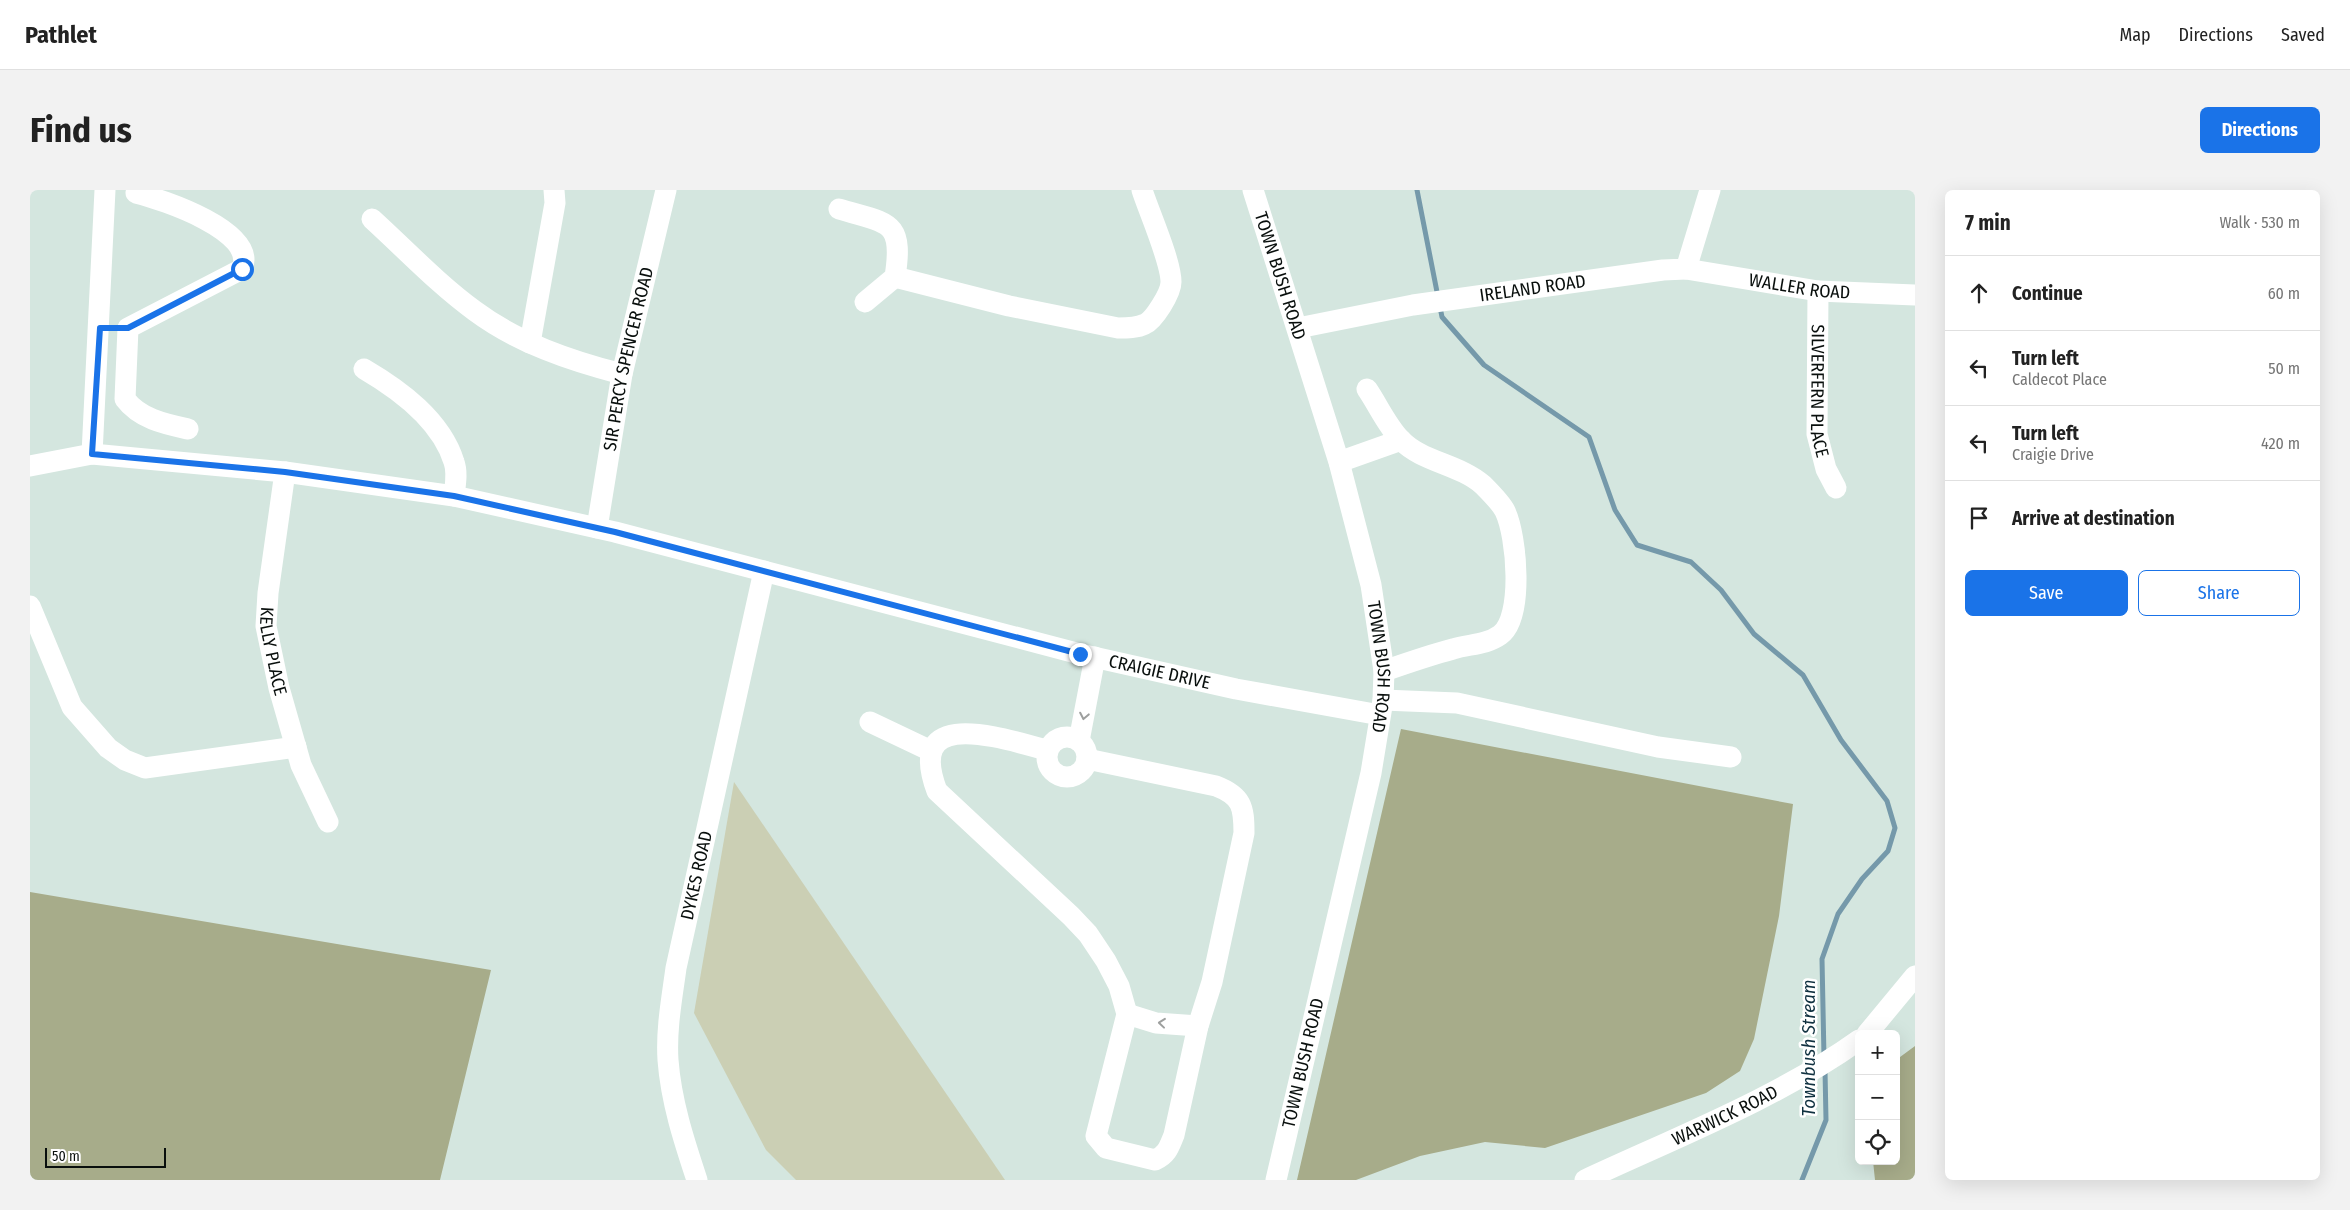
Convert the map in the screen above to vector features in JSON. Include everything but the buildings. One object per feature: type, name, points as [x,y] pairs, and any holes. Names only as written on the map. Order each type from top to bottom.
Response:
[{"type":"street","points":[[92,454],[100,328],[105,190]]},
{"type":"street","points":[[530,342],[555,203],[554,190]]},
{"type":"street","name":"SIR PERCY SPENCER ROAD","points":[[606,530],[602,505],[622,374],[666,190]]},
{"type":"street","points":[[895,276],[1009,306],[1118,328],[1134,328],[1147,324],[1164,303],[1172,283],[1165,256],[1142,190]]},
{"type":"street","name":"TOWN BUSH ROAD","points":[[1254,190],[1339,462],[1371,585],[1384,671],[1381,708],[1371,773],[1276,1180]]},
{"type":"street","points":[[1686,269],[1710,190]]},
{"type":"street","points":[[100,328],[128,328],[242,269],[244,263],[240,246],[220,229],[164,200],[136,193]]},
{"type":"street","points":[[839,209],[883,223],[892,229],[898,242],[895,276],[865,302]]},
{"type":"street","points":[[372,219],[474,311],[495,325],[544,349],[622,374]]},
{"type":"street","name":"IRELAND ROAD","points":[[1298,328],[1413,305],[1663,270],[1686,269]]},
{"type":"street","name":"WALLER ROAD","points":[[1686,269],[1818,291],[1915,295]]},
{"type":"street","name":"SILVERFERN PLACE","points":[[1818,291],[1817,434],[1826,469],[1836,488]]},
{"type":"street","points":[[128,328],[125,399],[129,405],[156,422],[188,429]]},
{"type":"street","points":[[364,369],[419,409],[436,429],[455,462],[454,496]]},
{"type":"street","points":[[1367,389],[1401,440],[1443,464],[1459,468],[1484,486],[1505,510],[1515,545],[1514,599],[1508,626],[1501,634],[1486,642],[1454,648],[1384,671]]},
{"type":"street","points":[[1339,462],[1401,440]]},
{"type":"street","name":"CRAIGIE DRIVE","points":[[30,466],[92,454],[285,472],[454,496],[606,530],[1088,655],[1236,689],[1381,708],[1457,703],[1658,747],[1731,757]]},
{"type":"street","name":"KELLY PLACE","points":[[285,472],[268,593],[266,626],[279,688],[301,765],[328,822]]},
{"type":"street","name":"DYKES ROAD","points":[[697,1180],[671,1086],[668,1058],[671,1005],[676,968],[764,571]]},
{"type":"street","points":[[30,606],[72,707],[108,748],[125,760],[145,768],[296,746]]},
{"type":"street","points":[[1047,750],[971,733],[956,733],[940,739],[931,752],[930,773],[937,792],[1088,934],[1106,961],[1119,986],[1127,1014],[1096,1136],[1106,1148],[1155,1160],[1168,1152],[1174,1135],[1198,1026],[1212,982],[1244,834],[1244,815],[1239,800],[1228,791],[1216,786],[1077,746],[1057,740],[1047,750],[1050,769],[1062,777],[1069,778],[1080,773],[1077,746],[1088,655]]},
{"type":"street","points":[[870,722],[931,752]]},
{"type":"street","name":"WARWICK ROAD","points":[[1869,1030],[1915,976]]},
{"type":"street","points":[[1127,1014],[1156,1023],[1198,1026]]},
{"type":"street","name":"WARWICK ROAD","points":[[1585,1180],[1788,1084],[1831,1060],[1855,1042]]},
{"type":"green space","points":[[1401,729],[1793,804],[1779,916],[1754,1039],[1740,1071],[1706,1093],[1545,1148],[1485,1142],[1420,1156],[1356,1180],[1297,1180]]},
{"type":"green space","points":[[734,782],[1005,1180],[796,1180],[766,1150],[694,1013]]},
{"type":"green space","points":[[30,892],[491,970],[440,1180],[30,1180]]},
{"type":"green space","points":[[1915,1046],[1915,1180],[1875,1180],[1873,1165],[1900,1165],[1900,1057]]},
{"type":"waterway","points":[[1417,190],[1438,297]]},
{"type":"waterway","points":[[1440,307],[1442,317],[1484,365],[1589,437],[1615,510],[1637,545],[1691,562],[1721,590],[1754,634],[1803,675],[1841,740],[1887,801],[1895,828],[1888,851],[1862,879],[1838,914],[1822,959],[1824,1057]]},
{"type":"waterway","name":"Townbush Stream","points":[[1802,1180],[1826,1120],[1825,1070]]},
{"type":"route","points":[[242,269],[155,312],[128,328],[100,328],[92,454],[285,472],[454,496],[615,532],[1080,654]]}]
